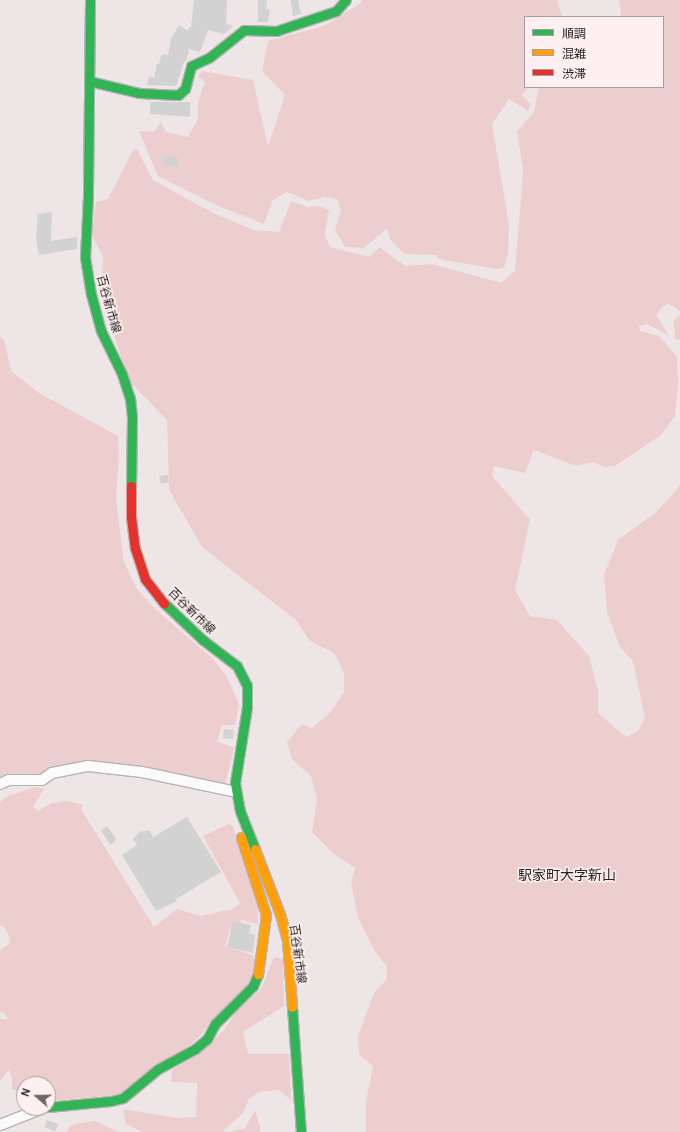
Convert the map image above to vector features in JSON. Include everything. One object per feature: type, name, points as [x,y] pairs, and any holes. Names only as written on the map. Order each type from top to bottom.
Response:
[{"type":"main road","name":"百谷新市線","points":[[90,0],[88,196],[85,257],[91,294],[101,331],[122,374],[130,398],[132,417],[131,517],[135,548],[145,579],[170,610],[203,640],[237,666],[247,686],[247,707],[235,783],[236,792],[245,824],[280,914],[287,940],[301,1132]]},
{"type":"main road","points":[[89,81],[139,93],[178,95],[186,89],[191,66],[210,58],[233,36],[244,30],[276,31],[336,11],[346,0]]},
{"type":"main road","points":[[56,1105],[111,1101],[123,1098],[158,1069],[195,1049],[207,1039],[215,1024],[253,986],[260,970],[266,915],[240,835],[245,824]]},
{"type":"street","points":[[0,784],[9,780],[42,780],[52,773],[88,766],[142,772],[236,792]]},
{"type":"street","points":[[0,1125],[23,1116]]},
{"type":"shaded area","points":[[362,0],[557,0],[562,16],[524,16],[524,88],[528,88],[522,95],[531,104],[528,111],[509,99],[492,124],[509,225],[508,253],[504,268],[496,269],[438,259],[437,255],[404,254],[390,239],[387,228],[364,248],[345,247],[335,230],[341,210],[337,199],[324,197],[309,201],[287,192],[273,200],[264,224],[218,206],[158,176],[139,131],[154,132],[161,122],[166,132],[188,137],[198,119],[198,101],[205,82],[198,76],[202,71],[253,80],[268,146],[285,95],[262,71],[268,41],[324,26],[361,3]]},
{"type":"shaded area","points":[[619,0],[680,0],[680,311],[667,303],[656,314],[668,335],[647,324],[639,326],[640,331],[659,336],[677,357],[678,385],[675,416],[661,435],[615,466],[604,467],[593,462],[576,466],[534,450],[525,473],[494,466],[492,476],[530,520],[515,590],[530,616],[557,620],[589,656],[598,691],[598,713],[626,737],[638,731],[645,718],[633,661],[620,647],[607,612],[604,575],[618,540],[655,513],[680,486],[680,1132],[366,1132],[366,1102],[373,1066],[359,1054],[358,1036],[374,993],[387,979],[387,967],[374,950],[358,917],[351,883],[355,868],[334,854],[312,832],[317,799],[311,776],[292,759],[287,742],[302,724],[312,728],[330,713],[344,692],[344,673],[335,654],[309,640],[296,620],[202,547],[169,490],[167,420],[129,381],[99,290],[102,278],[103,256],[92,236],[96,202],[108,199],[133,150],[137,149],[153,180],[213,213],[254,230],[279,232],[291,201],[307,207],[319,206],[329,210],[325,235],[330,247],[369,257],[380,247],[405,266],[432,264],[501,283],[515,271],[523,171],[517,131],[534,112],[539,88],[664,88],[664,16],[620,16]]},
{"type":"shaded area","points":[[680,315],[680,340],[675,339],[674,320]]},
{"type":"shaded area","points":[[0,337],[4,340],[11,371],[39,393],[118,436],[119,453],[116,498],[124,562],[137,589],[155,609],[213,659],[227,677],[239,704],[235,725],[222,725],[217,741],[234,748],[225,785],[115,768],[0,777]]},
{"type":"shaded area","points":[[35,787],[44,789],[33,807],[38,811],[52,803],[67,801],[83,805],[81,809],[154,927],[177,909],[201,916],[233,909],[240,903],[203,836],[229,824],[233,826],[258,909],[258,924],[242,920],[230,929],[225,946],[252,955],[259,962],[247,991],[210,1024],[197,1039],[128,1094],[56,1100],[56,1076],[16,1076],[16,1090],[12,1090],[12,1077],[9,1070],[0,1080],[0,1019],[8,1019],[4,1013],[0,1012],[0,950],[10,943],[9,936],[3,926],[0,926],[0,802],[6,797]]},
{"type":"shaded area","points":[[274,957],[283,959],[284,1006],[243,1032],[248,1054],[289,1054],[291,1100],[279,1090],[258,1092],[249,1099],[243,1113],[223,1131],[227,1132],[143,1132],[126,1124],[123,1109],[178,1118],[196,1117],[197,1083],[171,1082],[172,1070],[198,1055],[225,1029],[236,1012],[261,989]]},
{"type":"shaded area","points":[[255,1110],[260,1126],[260,1132],[228,1132],[245,1128]]},
{"type":"shaded area","points":[[95,1121],[118,1132],[67,1132],[71,1125]]},
{"type":"building","points":[[194,0],[227,0],[226,24],[233,26],[224,34],[208,30],[200,52],[189,49],[187,59],[183,64],[175,86],[147,85],[149,77],[154,78],[157,64],[159,64],[161,56],[163,54],[168,55],[171,39],[179,25],[188,31],[189,27],[191,27]]},
{"type":"building","points":[[258,0],[267,0],[266,9],[270,9],[268,22],[258,22]]},
{"type":"building","points":[[291,0],[298,0],[301,14],[293,16]]},
{"type":"building","points":[[150,102],[190,102],[190,117],[150,114]]},
{"type":"building","points":[[164,156],[179,158],[178,167],[163,165]]},
{"type":"building","points":[[52,212],[51,241],[77,237],[77,249],[39,255],[36,239],[38,214]]},
{"type":"building","points":[[168,475],[169,482],[161,484],[159,476]]},
{"type":"building","points":[[224,729],[234,730],[233,739],[223,738]]},
{"type":"building","points":[[187,817],[221,872],[176,899],[177,901],[156,911],[122,855],[137,845],[133,839],[139,832],[149,830],[153,837]]},
{"type":"building","points":[[107,826],[117,840],[110,845],[101,830]]},
{"type":"building","points":[[233,921],[251,925],[249,933],[255,935],[253,953],[227,947]]},
{"type":"building","points":[[47,1120],[58,1124],[56,1132],[44,1128]]},
{"type":"traffic: fast","points":[[90,0],[88,196],[85,257],[91,294],[101,331],[122,374],[130,398],[132,417],[131,486]]},
{"type":"traffic: fast","points":[[89,81],[139,93],[178,95],[185,89],[191,66],[210,57],[244,30],[276,31],[336,11],[346,0]]},
{"type":"traffic: fast","points":[[164,603],[203,640],[237,666],[247,686],[247,707],[235,783],[240,811],[255,849]]},
{"type":"traffic: fast","points":[[56,1106],[111,1101],[123,1098],[158,1069],[195,1049],[207,1039],[215,1024],[253,986],[258,974]]},
{"type":"traffic: fast","points":[[292,1007],[301,1132]]},
{"type":"traffic: slow","points":[[241,837],[266,915],[258,974]]},
{"type":"traffic: slow","points":[[255,849],[280,914],[287,940],[292,1007]]},
{"type":"traffic: jam","points":[[131,486],[131,517],[135,548],[145,579],[164,603]]},
{"type":"district","name":"駅家町大字新山","points":[[567,875]]}]
